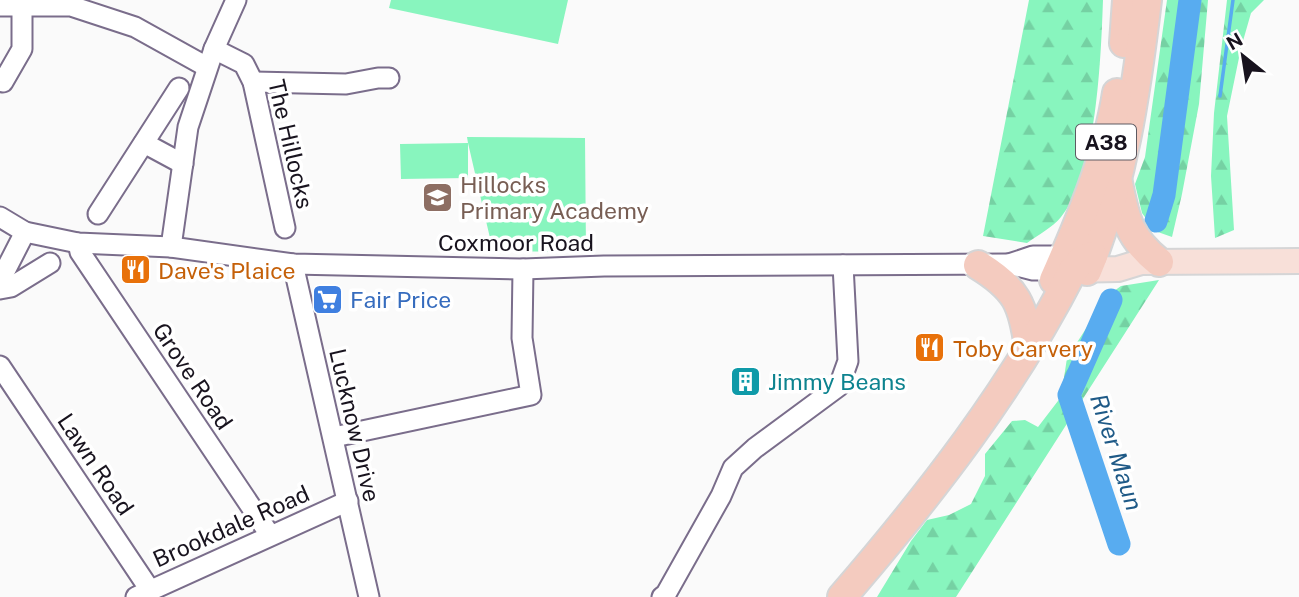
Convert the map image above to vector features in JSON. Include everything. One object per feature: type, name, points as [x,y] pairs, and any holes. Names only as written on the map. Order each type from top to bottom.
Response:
[{"type":"highway","name":"A38","points":[[842,597],[935,483],[992,406],[1029,348],[1070,304],[1076,263],[1116,99],[1124,51],[1128,0]]},
{"type":"highway","name":"A38","points":[[1076,263],[1118,183],[1132,114],[1147,0]]},
{"type":"highway","points":[[1118,183],[1131,233],[1150,262]]},
{"type":"highway","points":[[978,265],[1005,283],[1015,294],[1026,320],[1029,348]]},
{"type":"main road","points":[[1076,263],[1118,269],[1150,262],[1299,261]]},
{"type":"street","points":[[172,247],[188,127],[211,58],[236,0]]},
{"type":"street","name":"The Hillocks","points":[[0,6],[72,3],[211,58],[244,64],[253,82],[285,228]]},
{"type":"street","points":[[3,82],[22,49],[22,7]]},
{"type":"street","points":[[253,82],[346,84],[389,78]]},
{"type":"street","points":[[98,214],[179,88]]},
{"type":"street","points":[[144,143],[183,164]]},
{"type":"street","name":"Coxmoor Road","points":[[0,217],[25,232],[78,243],[172,247],[293,264],[523,269],[618,266],[978,265],[1009,264],[1032,256],[1076,263]]},
{"type":"street","points":[[0,281],[25,232]]},
{"type":"street","name":"Grove Road","points":[[78,243],[80,252],[270,535]]},
{"type":"street","points":[[0,289],[10,287],[50,263]]},
{"type":"street","name":"Lucknow Drive","points":[[293,264],[369,597]]},
{"type":"street","points":[[666,596],[721,496],[733,468],[755,448],[839,386],[848,361],[843,265]]},
{"type":"street","points":[[334,437],[531,395],[522,338],[523,269]]},
{"type":"street","name":"Lawn Road","points":[[0,366],[143,594]]},
{"type":"street","name":"Brookdale Road","points":[[143,594],[348,501]]},
{"type":"green space","points":[[391,0],[568,0],[558,44],[389,8]]},
{"type":"green space","points":[[1029,0],[1103,0],[1095,113],[1082,173],[1073,198],[1061,217],[1027,243],[983,236]]},
{"type":"green space","points":[[1167,0],[1208,0],[1199,104],[1172,237],[1155,231],[1142,213],[1135,184],[1145,157]]},
{"type":"green space","points":[[1227,0],[1264,0],[1251,13],[1227,116],[1234,230],[1215,238],[1211,176],[1214,113]]},
{"type":"green space","points":[[467,137],[585,138],[586,252],[493,251]]},
{"type":"green space","points":[[468,143],[468,178],[401,179],[400,144]]},
{"type":"green space","points":[[1159,280],[956,597],[877,597],[927,520],[949,515],[971,504],[985,476],[985,454],[1012,421],[1025,420],[1038,427],[1061,397],[1067,358],[1107,296],[1121,286]]},
{"type":"waterway","name":"River Maun","points":[[1156,221],[1164,195],[1190,0]]},
{"type":"waterway","points":[[1220,96],[1233,0]]},
{"type":"waterway","name":"River Maun","points":[[1111,300],[1069,395],[1119,544]]},
{"type":"place","name":"Hillocks Primary Academy","points":[[437,197]]},
{"type":"place","name":"Dave's Plaice","points":[[135,270]]},
{"type":"place","name":"Fair Price","points":[[327,299]]},
{"type":"place","name":"Toby Carvery","points":[[930,348]]},
{"type":"place","name":"Jimmy Beans","points":[[745,381]]}]
